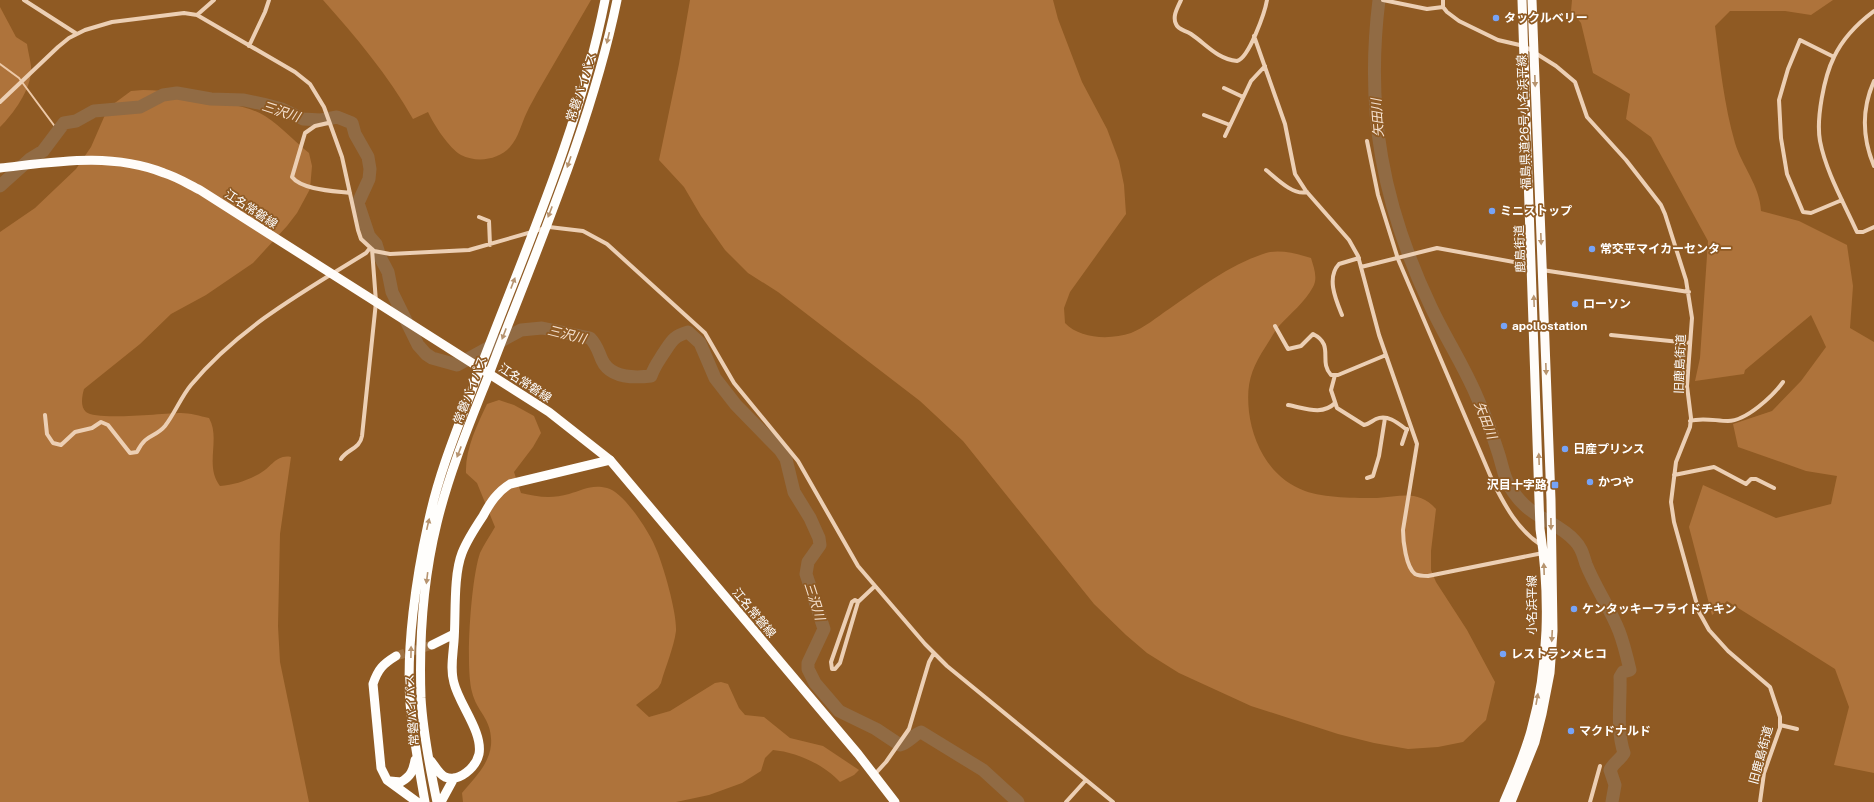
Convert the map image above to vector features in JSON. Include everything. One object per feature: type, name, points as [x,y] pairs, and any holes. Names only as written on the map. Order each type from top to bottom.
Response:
[{"type":"highway","name":"常磐バイパス","points":[[437,802],[428,756],[421,700],[421,656],[428,574],[436,524],[469,413],[555,172],[591,64],[605,0]]},
{"type":"highway","name":"常磐バイパス","points":[[425,802],[415,754],[410,693],[411,641],[418,575],[428,523],[443,467],[469,413],[564,176],[602,67],[617,0]]},
{"type":"highway","points":[[428,756],[438,772],[445,777],[454,778],[465,774],[474,765],[479,755],[479,746],[476,734],[454,684],[452,665],[458,573],[461,554],[466,543],[498,492],[518,481],[610,460]]},
{"type":"highway","points":[[432,645],[454,634]]},
{"type":"highway","points":[[396,656],[382,665],[377,671],[373,684],[381,768],[387,780],[413,797],[416,802]]},
{"type":"highway","points":[[387,780],[401,782],[407,778],[413,771],[415,754]]},
{"type":"highway","points":[[440,802],[454,778]]},
{"type":"main road","name":"鹿島街道","points":[[1522,0],[1540,498]]},
{"type":"main road","name":"福島県道26号小名浜平線","points":[[1532,0],[1551,507]]},
{"type":"main road","name":"江名常磐線","points":[[0,168],[95,159],[131,163],[165,173],[200,190],[549,412],[610,460],[874,774],[895,802]]},
{"type":"main road","name":"小名浜平線","points":[[1504,802],[1520,764],[1531,730],[1543,662],[1546,618],[1543,550],[1540,529],[1540,498]]},
{"type":"main road","name":"小名浜平線","points":[[1511,802],[1534,742],[1550,672],[1553,631],[1551,507]]},
{"type":"street","points":[[24,0],[77,34]]},
{"type":"street","points":[[197,15],[214,0]]},
{"type":"street","points":[[249,46],[269,0]]},
{"type":"street","points":[[1181,0],[1174,17],[1176,26],[1196,37],[1215,53],[1233,61],[1240,60],[1254,36],[1267,0]]},
{"type":"street","points":[[1383,0],[1427,9],[1443,7],[1443,0]]},
{"type":"street","name":"旧鹿島街道","points":[[1443,7],[1458,20],[1498,40],[1524,46],[1556,66],[1575,82],[1587,117],[1626,160],[1661,205],[1675,243],[1689,292],[1692,318],[1687,386],[1690,427],[1679,450],[1674,475],[1671,502],[1674,522],[1699,612],[1709,630],[1728,650],[1770,686],[1780,717],[1777,739],[1764,773],[1760,802]]},
{"type":"street","points":[[1874,12],[1850,33],[1834,57],[1824,87],[1820,116],[1820,140],[1826,162],[1857,232],[1863,232],[1874,227]]},
{"type":"street","points":[[0,102],[58,47],[77,34],[112,22],[184,13],[197,15],[299,75],[310,84],[319,96],[342,157],[361,239],[371,248],[390,254],[452,252],[490,245],[540,228],[558,227],[583,230],[595,236],[612,248],[705,333],[734,383],[798,461],[848,551],[858,566],[934,653],[947,666],[1113,802]]},
{"type":"street","points":[[1254,36],[1284,124],[1292,166],[1295,174],[1307,192],[1349,240],[1359,258],[1386,355],[1410,423],[1417,447],[1403,536],[1409,566],[1416,574],[1428,576],[1543,550]]},
{"type":"street","points":[[1834,57],[1800,40],[1788,69],[1779,100],[1781,138],[1787,174],[1803,212],[1811,213],[1842,200]]},
{"type":"street","points":[[1225,136],[1243,97],[1257,73],[1265,66]]},
{"type":"street","points":[[1874,81],[1864,117],[1866,142],[1874,166]]},
{"type":"street","points":[[1224,88],[1243,97]]},
{"type":"street","points":[[1204,114],[1230,125]]},
{"type":"street","points":[[328,123],[315,126],[305,133],[292,177],[300,183],[313,188],[350,193]]},
{"type":"street","points":[[1367,140],[1378,195],[1398,259],[1493,482],[1510,515],[1543,550]]},
{"type":"street","points":[[1266,170],[1292,189],[1302,194],[1307,192]]},
{"type":"street","points":[[479,217],[489,221],[490,245]]},
{"type":"street","points":[[45,414],[47,434],[50,440],[56,445],[64,444],[75,432],[92,428],[102,422],[108,425],[130,453],[137,452],[146,438],[164,426],[192,384],[242,333],[331,274],[366,253],[371,248]]},
{"type":"street","points":[[341,459],[344,454],[357,447],[361,442],[376,302],[371,248]]},
{"type":"street","points":[[1361,267],[1398,259],[1437,248],[1532,266]]},
{"type":"street","points":[[1342,315],[1333,288],[1336,268],[1339,264],[1359,258]]},
{"type":"street","points":[[1542,270],[1689,292]]},
{"type":"street","points":[[1275,326],[1288,349],[1301,346],[1311,335],[1315,335],[1325,344],[1326,365],[1330,373],[1335,375],[1386,355]]},
{"type":"street","points":[[1611,335],[1690,343]]},
{"type":"street","points":[[1335,375],[1331,390],[1337,408],[1364,425],[1377,419],[1390,418],[1407,430]]},
{"type":"street","points":[[1690,421],[1696,419],[1729,421],[1742,418],[1778,389],[1783,382]]},
{"type":"street","points":[[1288,405],[1322,410],[1330,408],[1335,403]]},
{"type":"street","points":[[1367,478],[1373,476],[1385,418]]},
{"type":"street","points":[[1402,444],[1410,423]]},
{"type":"street","points":[[1674,475],[1714,467],[1746,484],[1751,479],[1756,479],[1774,488]]},
{"type":"street","points":[[858,602],[855,600],[852,602],[830,662],[832,669],[835,669],[840,663],[858,602],[875,586]]},
{"type":"street","points":[[874,774],[886,762],[909,729],[929,662],[934,653]]},
{"type":"street","points":[[1780,725],[1796,729]]},
{"type":"street","points":[[1590,802],[1600,766]]},
{"type":"street","points":[[1066,802],[1086,780]]},
{"type":"shaded area","points":[[323,0],[591,0],[531,104],[513,143],[500,155],[487,159],[474,159],[456,152],[442,136],[428,112],[413,119],[393,87],[371,57]]},
{"type":"shaded area","points":[[690,0],[1053,0],[1058,19],[1082,82],[1107,129],[1119,161],[1124,185],[1126,214],[1070,292],[1064,308],[1065,323],[1079,332],[1096,337],[1114,337],[1131,333],[1240,263],[1271,252],[1283,252],[1311,258],[1315,277],[1313,287],[1302,303],[1275,331],[1253,370],[1249,385],[1248,402],[1251,424],[1255,437],[1273,469],[1293,486],[1305,491],[1321,495],[1350,498],[1415,496],[1429,503],[1436,509],[1431,551],[1431,570],[1436,582],[1467,630],[1495,682],[1486,720],[1463,742],[1438,747],[1408,749],[1374,743],[1338,734],[1251,706],[1179,673],[1147,653],[1126,635],[1094,604],[963,441],[920,401],[778,292],[748,273],[725,250],[701,216],[684,187],[659,160],[679,64]]},
{"type":"shaded area","points":[[1572,0],[1833,0],[1811,15],[1785,11],[1730,11],[1715,26],[1731,129],[1738,152],[1758,193],[1761,211],[1799,221],[1847,245],[1853,286],[1850,328],[1874,342],[1874,773],[1834,765],[1849,707],[1835,669],[1727,601],[1712,615],[1689,527],[1703,485],[1776,518],[1831,504],[1837,476],[1806,471],[1738,447],[1733,424],[1772,411],[1801,381],[1826,347],[1811,315],[1745,370],[1744,374],[1695,381],[1700,358],[1708,241],[1651,137],[1626,119],[1630,94],[1593,73],[1581,23],[1571,11]]},
{"type":"shaded area","points":[[0,7],[16,37],[27,44],[31,74],[22,99],[11,115],[0,127]]},
{"type":"shaded area","points":[[143,90],[177,93],[252,110],[271,120],[309,153],[312,166],[310,189],[297,213],[287,226],[253,263],[206,295],[171,314],[140,344],[84,389],[82,401],[84,410],[92,415],[131,416],[181,413],[209,418],[214,435],[213,469],[215,478],[220,486],[235,484],[249,479],[259,474],[277,459],[291,457],[280,534],[278,626],[280,662],[309,802],[0,802],[0,232],[35,208],[76,169],[91,147],[108,108],[131,91]]},
{"type":"shaded area","points":[[499,400],[514,405],[534,416],[541,433],[533,447],[514,472],[521,493],[551,497],[563,496],[592,487],[607,488],[614,491],[629,505],[654,544],[670,591],[676,631],[661,683],[658,688],[636,705],[649,717],[670,711],[715,683],[721,682],[728,684],[739,708],[745,715],[764,717],[790,738],[823,746],[859,770],[854,775],[840,782],[826,770],[810,760],[791,753],[773,750],[765,758],[761,771],[742,783],[709,795],[676,802],[463,802],[462,793],[484,765],[490,752],[491,745],[490,729],[474,699],[472,692],[470,680],[469,643],[474,582],[477,565],[483,546],[495,527],[477,483],[466,473],[466,464],[472,438],[487,404]]},
{"type":"waterway","name":"矢田川","points":[[1379,0],[1375,41],[1374,81],[1377,120],[1382,158],[1390,195],[1414,269],[1436,318],[1477,397],[1491,431],[1506,478],[1511,488],[1521,502],[1529,509],[1568,534],[1579,546],[1590,573],[1615,622],[1624,646],[1630,670],[1623,672],[1620,677],[1619,725],[1624,753],[1610,770],[1615,785],[1612,802]]},
{"type":"waterway","points":[[0,64],[19,78],[59,132]]},
{"type":"waterway","name":"三沢川","points":[[0,186],[30,159],[43,151],[64,123],[76,121],[94,111],[140,107],[163,95],[177,93],[211,99],[244,100],[282,109],[303,119],[321,120],[337,117],[352,123],[355,134],[368,157],[370,169],[369,179],[358,203],[369,236],[376,244],[380,257],[388,272],[392,292],[418,345],[426,354],[432,358],[457,365],[521,330],[542,328],[590,338],[596,346],[602,360],[611,370],[623,376],[644,377],[651,376],[656,365],[673,340],[688,332],[700,343],[715,378],[736,405],[780,450],[786,459],[794,492],[810,518],[819,538],[820,545],[808,562],[806,574],[824,629],[808,663],[808,669],[815,683],[839,711],[876,729],[900,745],[906,743],[921,732],[983,770],[1018,802]]},
{"type":"tunnel","points":[[396,656],[432,645]]},
{"type":"place","name":"タックルベリー","points":[[1496,18]]},
{"type":"place","name":"ミニストップ","points":[[1492,211]]},
{"type":"place","name":"常交平マイカーセンター","points":[[1592,249]]},
{"type":"place","name":"ローソン","points":[[1575,304]]},
{"type":"place","name":"apollostation","points":[[1504,326]]},
{"type":"place","name":"日産プリンス","points":[[1565,449]]},
{"type":"place","name":"かつや","points":[[1590,482]]},
{"type":"place","name":"沢目十字路","points":[[1555,485]]},
{"type":"place","name":"ケンタッキーフライドチキン","points":[[1574,609]]},
{"type":"place","name":"レストランメヒコ","points":[[1503,654]]},
{"type":"place","name":"マクドナルド","points":[[1571,731]]}]
